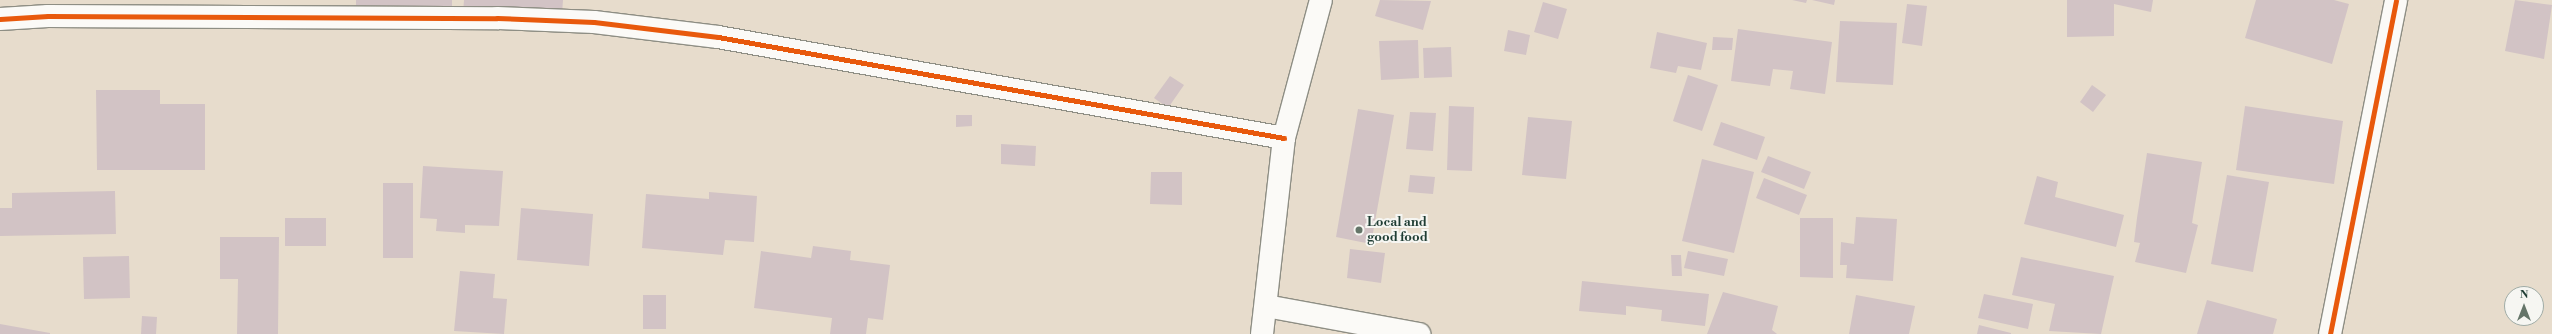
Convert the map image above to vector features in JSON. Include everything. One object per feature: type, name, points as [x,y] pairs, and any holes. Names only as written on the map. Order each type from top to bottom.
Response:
[{"type":"street","points":[[1262,334],[1284,138],[1321,0]]},
{"type":"street","points":[[2330,334],[2396,0]]},
{"type":"street","points":[[0,19],[48,16],[497,18],[594,22],[718,37],[1284,138]]},
{"type":"street","points":[[1266,306],[1419,334]]},
{"type":"building","points":[[356,0],[452,0],[452,15],[356,14]]},
{"type":"building","points":[[464,0],[563,0],[562,14],[463,13]]},
{"type":"building","points":[[1380,0],[1431,1],[1423,30],[1375,16]]},
{"type":"building","points":[[1792,0],[1807,0],[1806,3]]},
{"type":"building","points":[[1812,0],[1835,0],[1834,5]]},
{"type":"building","points":[[2067,0],[2153,0],[2151,12],[2114,4],[2114,36],[2067,37]]},
{"type":"building","points":[[2256,0],[2334,0],[2349,4],[2332,64],[2245,38]]},
{"type":"building","points":[[2515,0],[2552,5],[2544,59],[2505,51]]},
{"type":"building","points":[[1543,2],[1567,9],[1558,39],[1534,32]]},
{"type":"building","points":[[1907,4],[1927,6],[1922,46],[1902,43]]},
{"type":"building","points":[[1840,21],[1897,23],[1893,85],[1836,82]]},
{"type":"building","points":[[1738,29],[1832,42],[1825,94],[1790,89],[1793,71],[1773,69],[1770,86],[1731,81]]},
{"type":"building","points":[[1508,30],[1530,35],[1526,55],[1504,51]]},
{"type":"building","points":[[1657,32],[1707,43],[1701,70],[1678,66],[1676,73],[1650,68]]},
{"type":"building","points":[[1713,37],[1733,38],[1732,50],[1712,50]]},
{"type":"building","points":[[1418,40],[1419,78],[1381,80],[1379,41]]},
{"type":"building","points":[[1451,47],[1452,77],[1424,78],[1423,48]]},
{"type":"building","points":[[1688,75],[1718,85],[1702,131],[1673,121]]},
{"type":"building","points":[[1170,76],[1184,85],[1168,108],[1154,98]]},
{"type":"building","points":[[2092,85],[2106,95],[2093,112],[2080,102]]},
{"type":"building","points":[[96,90],[160,90],[160,104],[205,104],[205,170],[97,170]]},
{"type":"building","points":[[1449,106],[1474,107],[1472,171],[1447,170]]},
{"type":"building","points":[[2245,106],[2343,121],[2334,184],[2236,170]]},
{"type":"building","points":[[1358,109],[1394,115],[1371,244],[1336,237]]},
{"type":"building","points":[[1410,112],[1436,113],[1433,151],[1406,149]]},
{"type":"building","points":[[956,115],[972,115],[972,126],[956,127]]},
{"type":"building","points":[[1528,117],[1572,121],[1566,179],[1522,175]]},
{"type":"building","points":[[1721,122],[1765,137],[1757,160],[1713,145]]},
{"type":"building","points":[[1001,144],[1036,146],[1035,166],[1001,164]]},
{"type":"building","points":[[2147,153],[2202,162],[2192,223],[2198,225],[2186,273],[2135,262],[2140,243],[2134,242]]},
{"type":"building","points":[[1768,156],[1811,172],[1804,189],[1761,172]]},
{"type":"building","points":[[1702,159],[1754,172],[1734,253],[1682,241]]},
{"type":"building","points":[[423,166],[503,171],[499,226],[465,225],[465,233],[436,231],[437,219],[420,218]]},
{"type":"building","points":[[1151,172],[1182,172],[1182,205],[1150,204]]},
{"type":"building","points":[[1410,175],[1435,177],[1433,194],[1408,192]]},
{"type":"building","points":[[2227,175],[2269,182],[2253,272],[2211,264]]},
{"type":"building","points":[[2037,176],[2058,182],[2055,197],[2124,215],[2116,247],[2024,224]]},
{"type":"building","points":[[1764,178],[1807,195],[1799,215],[1756,198]]},
{"type":"building","points":[[383,183],[413,183],[413,258],[383,258]]},
{"type":"building","points":[[115,191],[116,234],[0,236],[0,208],[12,208],[12,193]]},
{"type":"building","points":[[709,192],[757,196],[754,242],[725,240],[723,255],[642,248],[646,194],[709,199]]},
{"type":"building","points":[[521,208],[593,214],[589,266],[517,260]]},
{"type":"building","points":[[1856,217],[1897,219],[1893,281],[1846,278],[1847,265],[1840,265],[1841,242],[1854,244]]},
{"type":"building","points":[[285,218],[326,218],[326,246],[285,246]]},
{"type":"building","points":[[1800,218],[1833,218],[1833,278],[1800,277]]},
{"type":"building","points":[[220,237],[279,237],[278,334],[237,334],[238,279],[220,279]]},
{"type":"building","points":[[813,246],[851,251],[850,260],[890,265],[883,320],[868,318],[866,334],[830,334],[832,318],[754,308],[761,251],[811,258]]},
{"type":"building","points":[[1350,249],[1385,253],[1381,283],[1347,278]]},
{"type":"building","points":[[1688,251],[1728,259],[1724,276],[1684,268]]},
{"type":"building","points":[[1671,255],[1681,255],[1682,276],[1672,276]]},
{"type":"building","points":[[129,256],[130,298],[84,299],[83,257]]},
{"type":"building","points":[[2021,257],[2114,276],[2101,334],[2049,331],[2055,304],[2012,295]]},
{"type":"building","points":[[460,271],[495,274],[493,298],[507,299],[504,334],[454,331]]},
{"type":"building","points":[[1582,281],[1709,294],[1705,326],[1661,321],[1662,310],[1626,306],[1626,315],[1579,311]]},
{"type":"building","points":[[1723,292],[1778,306],[1772,330],[1777,334],[1707,334]]},
{"type":"building","points":[[1984,294],[2033,304],[2028,329],[1978,318]]},
{"type":"building","points":[[643,295],[666,295],[666,329],[643,329]]},
{"type":"building","points":[[1856,295],[1915,306],[1909,334],[1849,334]]},
{"type":"building","points":[[2207,300],[2277,319],[2273,334],[2197,334]]},
{"type":"building","points":[[142,316],[157,317],[156,334],[141,334]]},
{"type":"building","points":[[0,324],[50,333],[50,334],[0,334]]},
{"type":"building","points":[[1979,325],[2011,333],[2011,334],[1977,334]]},
{"type":"cycle path","points":[[2330,334],[2396,0]]},
{"type":"cycle path","points":[[0,19],[48,16],[497,18],[594,22],[718,37],[1284,138]]},
{"type":"place","name":"Local and good food","points":[[1359,230]]}]
